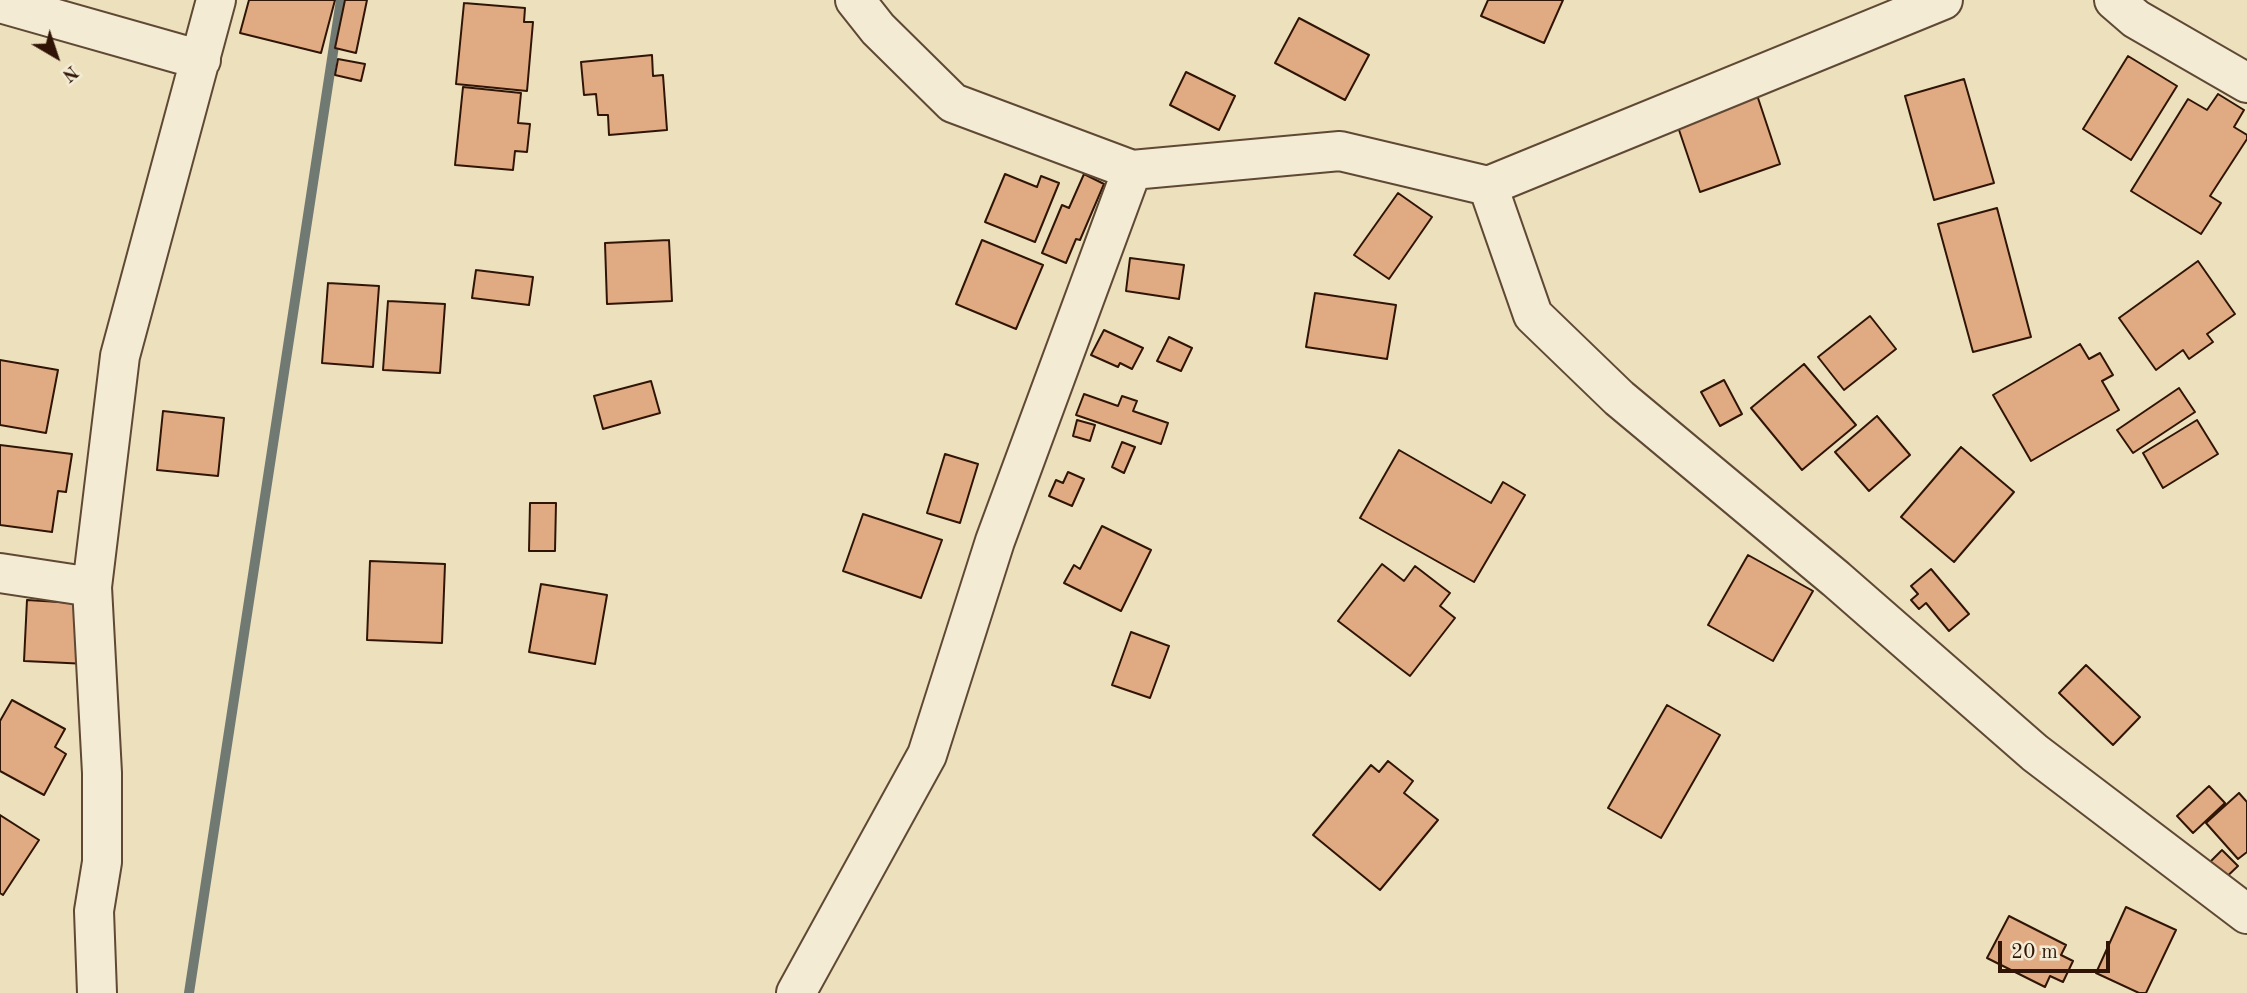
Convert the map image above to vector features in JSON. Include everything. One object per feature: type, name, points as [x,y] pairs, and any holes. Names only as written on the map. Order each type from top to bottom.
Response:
[{"type":"street","points":[[97,993],[94,911],[102,862],[102,773],[92,587],[120,356],[216,0]]},
{"type":"street","points":[[855,0],[878,29],[953,103],[1132,170],[1340,151],[1488,186],[1942,0]]},
{"type":"street","points":[[2114,0],[2136,19],[2247,83]]},
{"type":"street","points":[[0,3],[201,60]]},
{"type":"street","points":[[796,993],[927,755],[995,541],[1132,170]]},
{"type":"street","points":[[1488,186],[1533,315],[1619,398],[1836,579],[2035,753],[2247,914]]},
{"type":"street","points":[[0,573],[92,587]]},
{"type":"building","points":[[249,0],[335,0],[321,53],[240,33]]},
{"type":"building","points":[[345,0],[367,0],[356,53],[335,48]]},
{"type":"building","points":[[1488,0],[1563,0],[1544,43],[1481,16]]},
{"type":"building","points":[[464,3],[525,8],[524,22],[533,22],[527,91],[456,84]]},
{"type":"building","points":[[1299,18],[1369,55],[1345,100],[1275,63]]},
{"type":"building","points":[[652,55],[653,76],[663,75],[667,130],[609,135],[608,115],[598,115],[596,94],[584,95],[581,62]]},
{"type":"building","points":[[2128,56],[2177,86],[2131,160],[2083,129]]},
{"type":"building","points":[[338,59],[365,64],[361,81],[335,75]]},
{"type":"building","points":[[1186,72],[1235,96],[1219,130],[1170,105]]},
{"type":"building","points":[[1964,79],[1994,183],[1934,200],[1905,96]]},
{"type":"building","points":[[463,87],[521,93],[518,123],[530,124],[527,152],[515,151],[513,170],[455,165]]},
{"type":"building","points":[[2218,94],[2244,110],[2234,127],[2247,135],[2247,139],[2210,196],[2221,203],[2201,234],[2131,191],[2188,99],[2207,110]]},
{"type":"building","points":[[1757,95],[1780,164],[1700,192],[1677,124]]},
{"type":"building","points":[[1005,174],[1037,187],[1041,176],[1059,183],[1035,242],[985,222]]},
{"type":"building","points":[[1084,174],[1104,184],[1080,240],[1076,239],[1066,263],[1042,253],[1062,205],[1069,208]]},
{"type":"building","points":[[1398,193],[1432,217],[1389,279],[1354,255]]},
{"type":"building","points":[[1997,208],[2031,337],[1973,352],[1938,224]]},
{"type":"building","points":[[669,240],[672,301],[607,304],[605,243]]},
{"type":"building","points":[[982,240],[1043,265],[1016,329],[956,304]]},
{"type":"building","points":[[1130,258],[1184,265],[1179,299],[1126,291]]},
{"type":"building","points":[[2198,261],[2235,314],[2207,334],[2213,342],[2189,359],[2183,350],[2156,370],[2119,318]]},
{"type":"building","points":[[476,270],[533,277],[529,305],[472,298]]},
{"type":"building","points":[[328,283],[379,286],[373,367],[322,363]]},
{"type":"building","points":[[1315,293],[1396,305],[1387,359],[1306,347]]},
{"type":"building","points":[[388,301],[445,304],[440,373],[383,370]]},
{"type":"building","points":[[1870,316],[1896,349],[1844,390],[1818,357]]},
{"type":"building","points":[[1104,330],[1143,348],[1132,369],[1120,363],[1118,367],[1091,355]]},
{"type":"building","points":[[1169,337],[1192,348],[1181,371],[1157,361]]},
{"type":"building","points":[[2080,344],[2089,359],[2100,353],[2113,375],[2102,381],[2119,410],[2031,461],[1993,395]]},
{"type":"building","points":[[0,360],[58,370],[46,433],[0,425]]},
{"type":"building","points":[[1804,364],[1856,425],[1802,470],[1751,408]]},
{"type":"building","points":[[1724,380],[1742,414],[1720,426],[1701,392]]},
{"type":"building","points":[[651,381],[660,413],[603,429],[594,396]]},
{"type":"building","points":[[2179,388],[2195,412],[2133,453],[2117,430]]},
{"type":"building","points":[[1084,394],[1118,406],[1122,396],[1137,401],[1133,411],[1168,423],[1161,444],[1076,415]]},
{"type":"building","points":[[163,411],[224,418],[218,476],[157,470]]},
{"type":"building","points":[[1877,416],[1910,455],[1869,491],[1835,452]]},
{"type":"building","points":[[1077,420],[1095,425],[1090,441],[1073,436]]},
{"type":"building","points":[[2197,420],[2218,454],[2163,488],[2143,453]]},
{"type":"building","points":[[1122,442],[1135,447],[1124,473],[1112,467]]},
{"type":"building","points":[[0,445],[72,454],[66,492],[58,491],[52,532],[0,525]]},
{"type":"building","points":[[1961,447],[2014,492],[1954,562],[1901,517]]},
{"type":"building","points":[[1399,450],[1491,503],[1503,482],[1525,495],[1474,582],[1360,518]]},
{"type":"building","points":[[945,454],[978,464],[960,523],[927,513]]},
{"type":"building","points":[[1068,472],[1084,479],[1072,506],[1049,496],[1056,480],[1063,483]]},
{"type":"building","points":[[530,503],[556,503],[555,551],[529,551]]},
{"type":"building","points":[[863,514],[942,540],[921,598],[843,571]]},
{"type":"building","points":[[1102,526],[1151,550],[1121,611],[1064,583],[1074,565],[1080,569]]},
{"type":"building","points":[[1748,555],[1813,591],[1773,661],[1708,625]]},
{"type":"building","points":[[370,561],[445,564],[442,643],[367,640]]},
{"type":"building","points":[[1382,564],[1404,581],[1415,566],[1450,593],[1440,606],[1455,618],[1410,676],[1338,621]]},
{"type":"building","points":[[1931,569],[1969,614],[1949,631],[1926,603],[1919,609],[1911,600],[1918,594],[1911,586]]},
{"type":"building","points":[[541,584],[607,595],[595,664],[529,652]]},
{"type":"building","points":[[27,600],[92,604],[88,664],[24,661]]},
{"type":"building","points":[[1131,632],[1169,646],[1150,698],[1112,685]]},
{"type":"building","points":[[2086,665],[2140,717],[2113,745],[2059,693]]},
{"type":"building","points":[[12,700],[65,729],[55,747],[66,754],[44,795],[0,771],[0,721]]},
{"type":"building","points":[[1667,705],[1720,735],[1661,838],[1608,808]]},
{"type":"building","points":[[1388,761],[1413,781],[1404,793],[1438,820],[1380,890],[1313,835],[1371,765],[1379,772]]},
{"type":"building","points":[[2209,786],[2225,803],[2193,833],[2177,816]]},
{"type":"building","points":[[2239,793],[2247,802],[2247,852],[2238,859],[2206,823]]},
{"type":"building","points":[[0,815],[39,840],[3,895],[0,893]]},
{"type":"building","points":[[2222,850],[2238,866],[2220,883],[2205,867]]},
{"type":"building","points":[[2126,907],[2176,930],[2146,993],[2139,993],[2096,973]]},
{"type":"building","points":[[2009,916],[2066,945],[2061,955],[2073,961],[2063,982],[2050,976],[2045,987],[1987,958]]},
{"type":"waterway","points":[[189,993],[341,0]]}]
